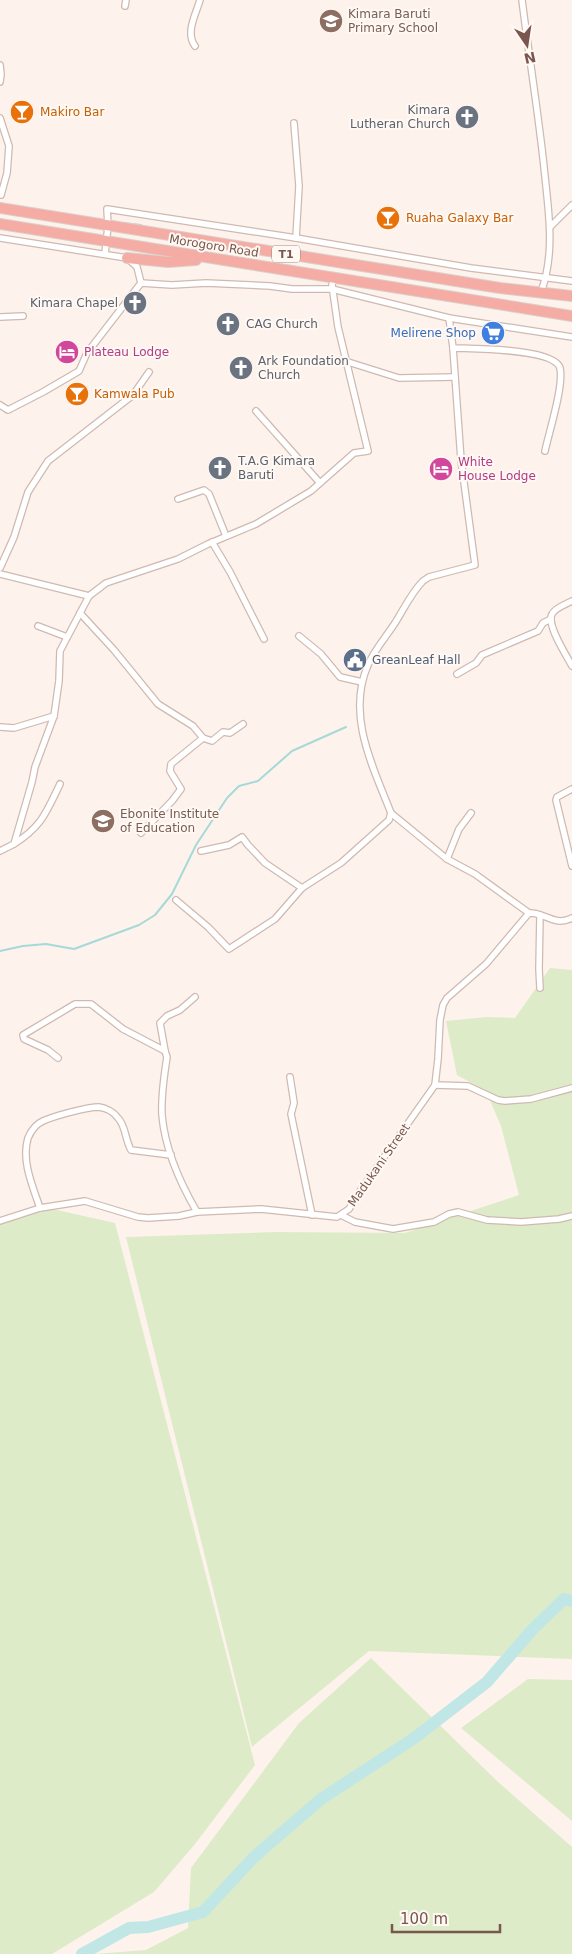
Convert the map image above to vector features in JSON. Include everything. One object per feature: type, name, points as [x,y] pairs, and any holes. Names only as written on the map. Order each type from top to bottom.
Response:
[{"type":"highway","name":"Morogoro Road","points":[[0,208],[500,288],[572,296]]},
{"type":"highway","name":"Morogoro Road","points":[[0,224],[572,316]]},
{"type":"highway","points":[[127,258],[168,262],[212,258]]},
{"type":"street","points":[[195,46],[190,36],[200,0]]},
{"type":"street","points":[[522,0],[547,189],[550,227],[546,278],[541,292]]},
{"type":"street","points":[[0,65],[0,82]]},
{"type":"street","points":[[0,118],[9,146],[7,173],[1,195]]},
{"type":"street","points":[[294,123],[299,186],[296,238]]},
{"type":"street","points":[[550,227],[572,205]]},
{"type":"street","points":[[105,254],[108,226],[107,209],[296,238],[471,268],[572,281]]},
{"type":"street","points":[[0,238],[127,258],[137,267],[141,283]]},
{"type":"street","points":[[14,844],[35,767],[54,716],[59,681],[60,651],[89,596],[106,583],[178,559],[270,516],[320,483],[354,453],[368,451],[360,413],[345,361],[332,289],[334,278]]},
{"type":"street","points":[[141,283],[172,285],[206,283],[292,289],[332,289],[448,318],[572,337]]},
{"type":"street","points":[[0,405],[8,410],[78,371],[87,353],[141,283]]},
{"type":"street","points":[[0,317],[23,316]]},
{"type":"street","points":[[448,318],[453,348],[461,460],[474,565],[422,581],[378,647],[368,663],[362,682],[360,699],[364,740],[368,757],[392,813],[447,860],[475,874],[529,913],[560,921],[572,918]]},
{"type":"street","points":[[453,348],[517,352],[542,356],[552,359],[558,364],[560,375],[558,396],[545,451]]},
{"type":"street","points":[[345,361],[399,378],[455,377]]},
{"type":"street","points":[[0,568],[14,537],[28,492],[48,461],[133,395],[149,372]]},
{"type":"street","points":[[256,411],[320,483]]},
{"type":"street","points":[[178,498],[204,490],[209,494],[226,536]]},
{"type":"street","points":[[212,542],[230,572],[264,638]]},
{"type":"street","points":[[0,574],[89,596]]},
{"type":"street","points":[[572,601],[554,612],[551,619],[554,632],[572,666]]},
{"type":"street","points":[[80,612],[158,704],[193,726],[203,738],[212,741],[223,732],[230,733],[243,724]]},
{"type":"street","points":[[457,674],[476,663],[482,655],[538,631],[543,623],[551,619]]},
{"type":"street","points":[[38,626],[67,637]]},
{"type":"street","points":[[299,636],[321,654],[340,677],[362,682]]},
{"type":"street","points":[[0,727],[22,726],[54,716]]},
{"type":"street","points":[[141,833],[181,789],[170,771],[171,764],[203,738]]},
{"type":"street","points":[[0,851],[31,833],[43,820],[60,784]]},
{"type":"street","points":[[572,789],[556,800],[572,866]]},
{"type":"street","points":[[176,900],[208,927],[229,949],[275,919],[302,888],[341,863],[365,843],[389,820],[392,813]]},
{"type":"street","points":[[447,860],[459,829],[471,813]]},
{"type":"street","points":[[201,851],[229,845],[242,837],[255,854],[265,863],[302,888]]},
{"type":"street","name":"Madukani Street","points":[[0,1221],[40,1208],[85,1201],[138,1217],[148,1218],[179,1216],[197,1212],[261,1209],[337,1217],[341,1215],[349,1209],[434,1085],[438,1059],[440,1020],[443,1005],[447,998],[486,964],[529,913]]},
{"type":"street","points":[[540,915],[540,988]]},
{"type":"street","points":[[195,997],[160,1023],[166,1057],[162,1114],[171,1154],[197,1212]]},
{"type":"street","points":[[58,1058],[48,1050],[24,1039],[22,1035],[75,1004],[81,1003],[91,1004],[124,1029],[165,1051]]},
{"type":"street","points":[[290,1077],[294,1103],[290,1114],[312,1215]]},
{"type":"street","points":[[434,1085],[468,1086],[498,1100],[505,1101],[531,1099],[572,1088]]},
{"type":"street","points":[[40,1208],[26,1161],[26,1153],[29,1135],[42,1121],[97,1107],[104,1108],[118,1117],[131,1150],[171,1154]]},
{"type":"street","points":[[341,1215],[349,1220],[368,1226],[393,1229],[434,1222],[449,1214],[458,1212],[487,1220],[520,1222],[559,1220],[572,1216]]},
{"type":"green space","points":[[550,968],[572,970],[572,1659],[369,1651],[252,1747],[126,1237],[275,1232],[405,1233],[519,1195],[501,1126],[486,1091],[457,1075],[446,1021],[487,1017],[515,1018]]},
{"type":"green space","points":[[48,1208],[115,1223],[255,1765],[195,1844],[154,1892],[52,1954],[0,1954],[0,1224]]},
{"type":"green space","points":[[371,1658],[497,1781],[572,1847],[572,1954],[95,1954],[146,1950],[188,1928],[191,1868],[299,1723]]},
{"type":"green space","points":[[528,1679],[572,1680],[572,1821],[461,1728]]},
{"type":"waterway","points":[[123,223],[141,225]]},
{"type":"waterway","points":[[0,951],[46,944],[74,949],[139,925],[155,915],[172,894],[196,845],[227,798],[239,786],[258,781],[292,751],[346,727]]},
{"type":"waterway","points":[[82,1954],[129,1928],[148,1927],[203,1912],[254,1857],[321,1799],[413,1739],[487,1682],[532,1630],[564,1599],[572,1601]]},
{"type":"place","name":"Kimara Baruti Primary School","points":[[331,21]]},
{"type":"place","name":"Makiro Bar","points":[[22,112]]},
{"type":"place","name":"Kimara Lutheran Church","points":[[467,117]]},
{"type":"place","name":"Ruaha Galaxy Bar","points":[[388,218]]},
{"type":"place","name":"Kimara Chapel","points":[[135,303]]},
{"type":"place","name":"CAG Church","points":[[228,324]]},
{"type":"place","name":"Melirene Shop","points":[[493,333]]},
{"type":"place","name":"Plateau Lodge","points":[[67,352]]},
{"type":"place","name":"Ark Foundation Church","points":[[241,368]]},
{"type":"place","name":"Kamwala Pub","points":[[77,394]]},
{"type":"place","name":"T.A.G Kimara Baruti","points":[[220,468]]},
{"type":"place","name":"White House Lodge","points":[[441,469]]},
{"type":"place","name":"GreanLeaf Hall","points":[[355,660]]},
{"type":"place","name":"Ebonite Institute of Education","points":[[103,821]]}]
